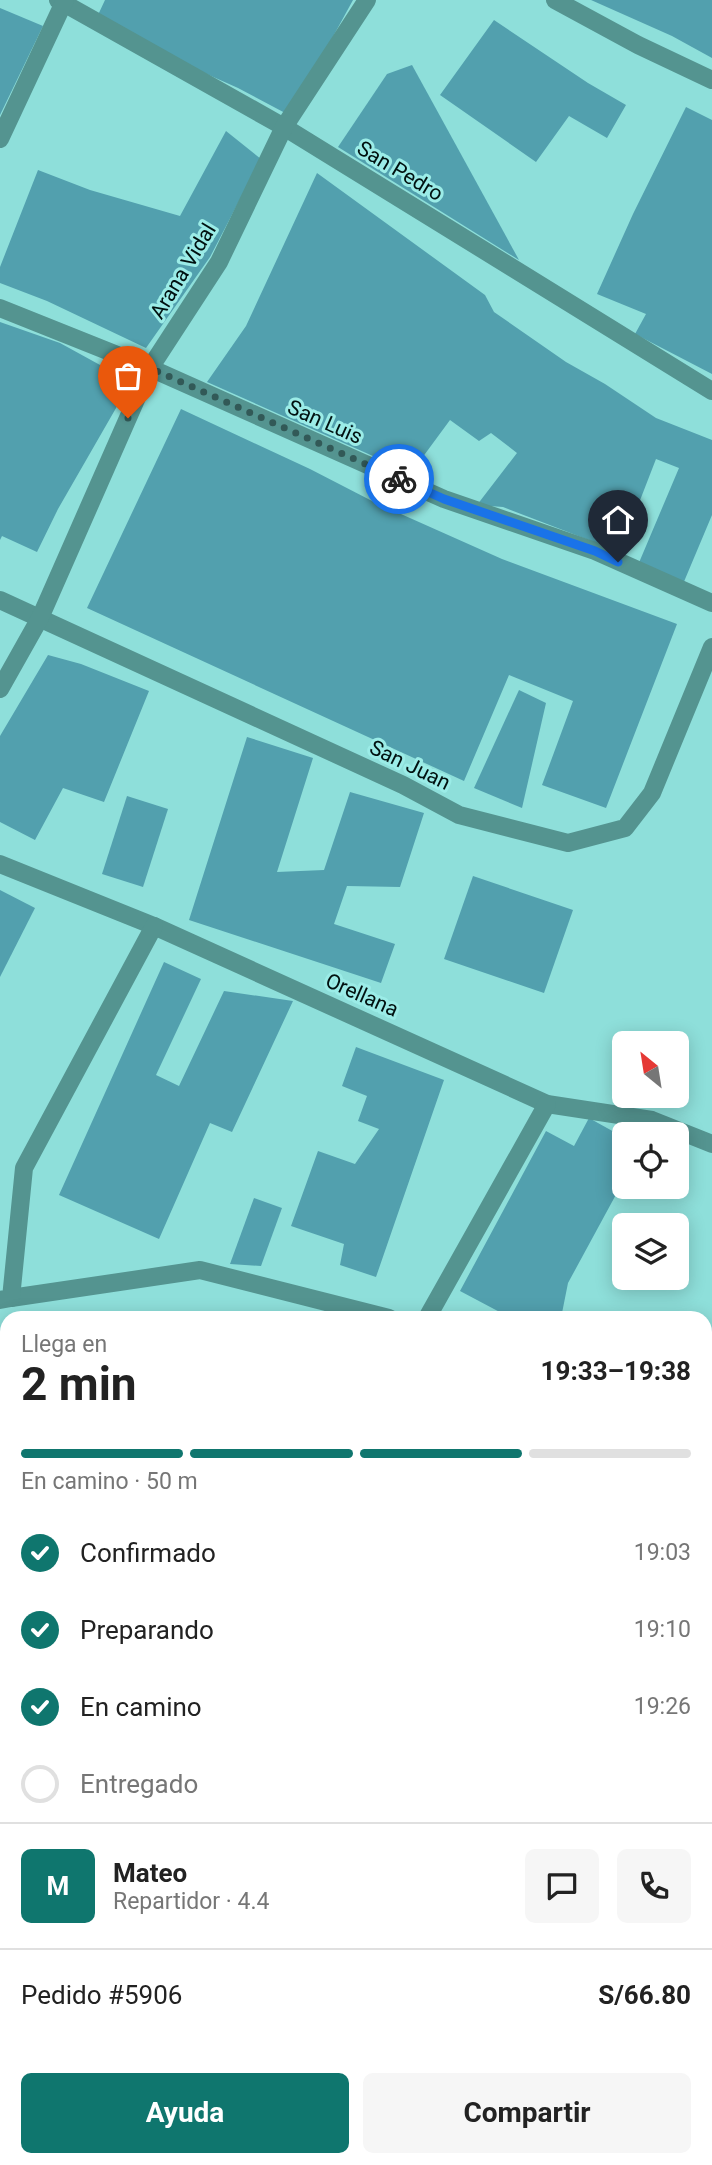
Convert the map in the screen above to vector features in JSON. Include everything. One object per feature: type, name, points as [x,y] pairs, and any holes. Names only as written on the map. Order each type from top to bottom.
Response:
[{"type":"street","name":"Arana Vidal","points":[[0,689],[40,618],[150,368],[219,262],[284,127],[367,0]]},
{"type":"street","points":[[555,0],[638,45],[712,80]]},
{"type":"street","name":"San Pedro","points":[[62,1],[284,127],[712,391]]},
{"type":"street","points":[[0,139],[62,1]]},
{"type":"street","name":"San Luis","points":[[0,307],[150,368],[444,499],[595,551],[712,603]]},
{"type":"street","name":"San Juan","points":[[0,600],[403,785],[459,815],[568,842],[625,828],[652,793],[712,647]]},
{"type":"street","name":"Orellana","points":[[0,864],[154,926],[547,1104],[652,1119],[712,1144]]},
{"type":"street","points":[[154,926],[23,1168],[6,1299],[200,1270],[361,1311]]},
{"type":"street","points":[[431,1311],[547,1104]]},
{"type":"building","points":[[105,0],[353,0],[287,114],[238,88],[135,42],[98,15]]},
{"type":"building","points":[[591,0],[712,0],[712,58],[672,36]]},
{"type":"building","points":[[0,8],[43,26],[0,115]]},
{"type":"building","points":[[494,20],[626,105],[607,138],[569,116],[536,162],[440,95]]},
{"type":"building","points":[[412,65],[519,260],[338,147],[387,74]]},
{"type":"building","points":[[686,107],[712,120],[712,374],[635,334],[646,314],[597,294]]},
{"type":"building","points":[[226,131],[261,159],[210,257],[146,348],[47,301],[0,283],[0,267],[38,170],[90,190],[180,216]]},
{"type":"building","points":[[317,173],[485,295],[494,312],[566,362],[656,418],[712,440],[712,515],[683,584],[638,565],[679,468],[656,459],[620,552],[503,507],[477,505],[517,453],[491,433],[479,441],[450,420],[411,473],[207,382],[246,326]]},
{"type":"building","points":[[0,322],[60,343],[131,382],[58,509],[37,552],[2,536],[0,540]]},
{"type":"building","points":[[181,409],[374,502],[502,559],[677,624],[606,808],[542,785],[573,701],[509,675],[464,781],[87,608]]},
{"type":"building","points":[[48,655],[81,664],[149,691],[104,802],[63,788],[35,840],[0,822],[0,736]]},
{"type":"building","points":[[519,690],[546,703],[522,808],[474,788]]},
{"type":"building","points":[[247,737],[313,758],[277,872],[324,870],[350,792],[424,813],[400,887],[347,886],[334,924],[395,944],[381,983],[189,920]]},
{"type":"building","points":[[127,796],[168,809],[143,887],[102,874]]},
{"type":"building","points":[[473,876],[573,910],[544,993],[444,959]]},
{"type":"building","points":[[0,890],[35,908],[0,977]]},
{"type":"building","points":[[164,962],[201,979],[156,1075],[179,1086],[224,991],[293,1001],[232,1132],[210,1123],[159,1239],[59,1195]]},
{"type":"building","points":[[356,1047],[444,1080],[376,1277],[340,1265],[344,1244],[291,1226],[318,1151],[355,1164],[379,1129],[358,1121],[367,1096],[342,1086]]},
{"type":"building","points":[[589,1118],[612,1131],[614,1199],[568,1283],[562,1311],[498,1311],[460,1291],[546,1131],[574,1146]]},
{"type":"building","points":[[254,1198],[282,1208],[261,1266],[230,1264]]},
{"type":"way so far","points":[[128,418],[150,368],[399,479]]},
{"type":"route","points":[[399,479],[444,499],[595,551],[618,562]]}]
